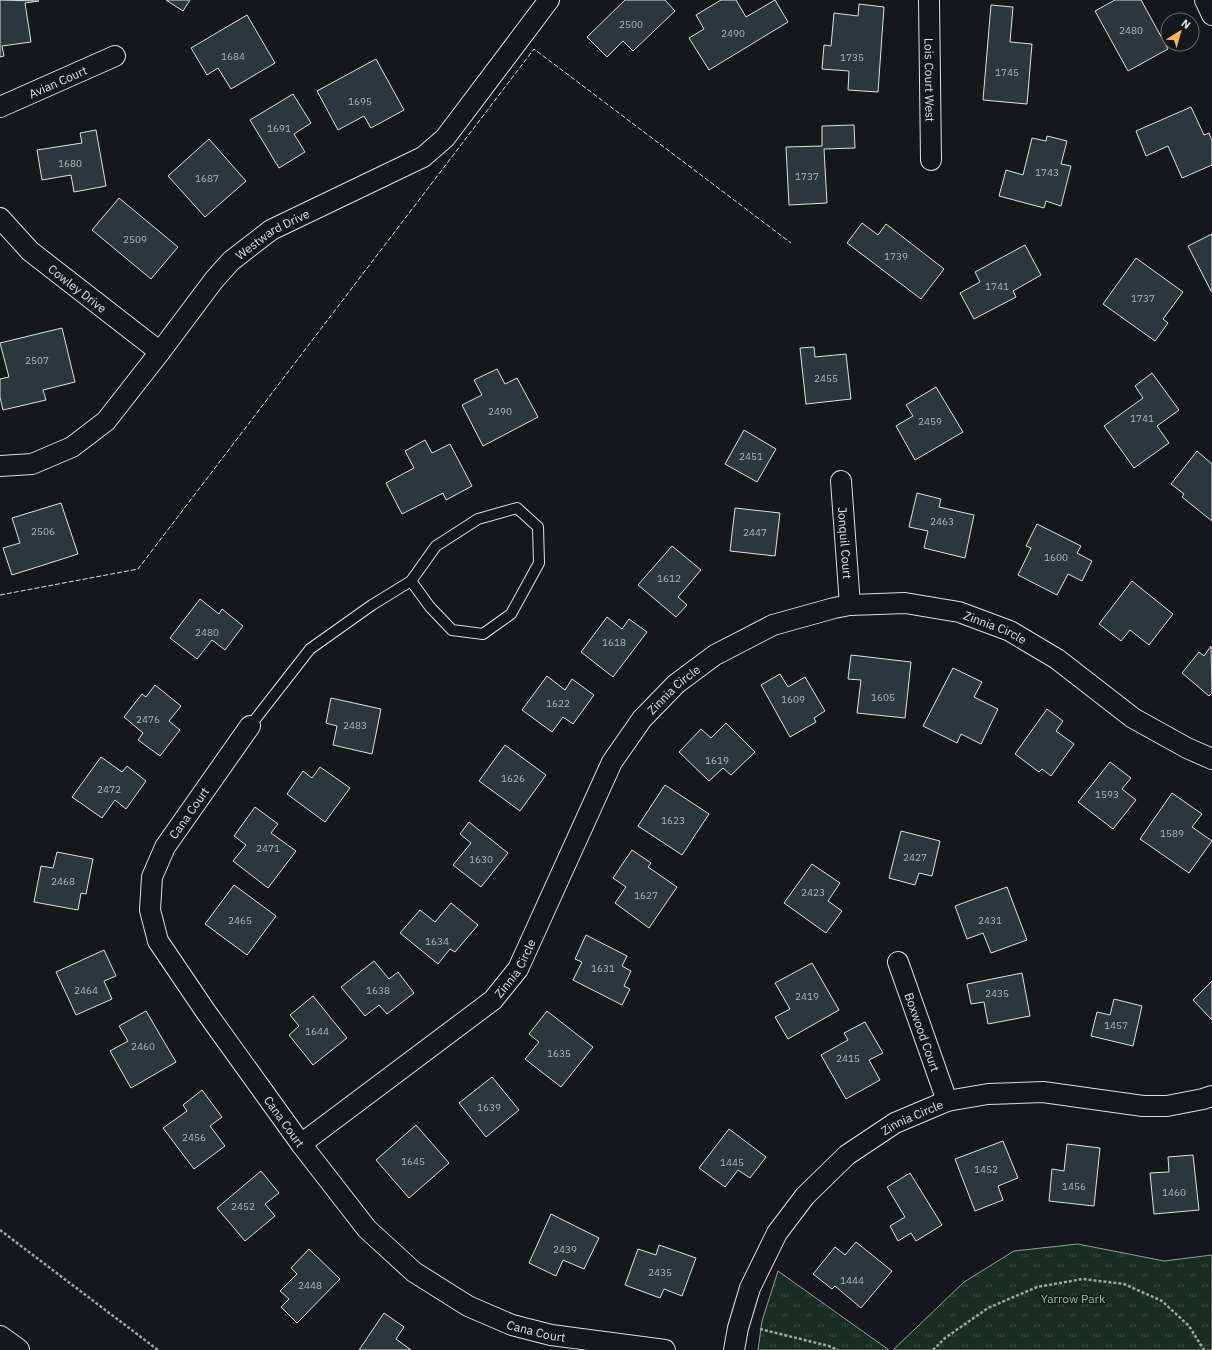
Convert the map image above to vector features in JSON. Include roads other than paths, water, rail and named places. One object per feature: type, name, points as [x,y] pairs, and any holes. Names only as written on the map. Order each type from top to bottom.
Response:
[{"type":"main road","points":[[0,1337],[18,1350]]},
{"type":"street","name":"Westward Drive","points":[[0,466],[32,464],[72,447],[106,421],[214,280],[231,261],[271,230],[423,157],[445,138],[549,0]]},
{"type":"street","name":"Lois Court West","points":[[929,0],[931,160]]},
{"type":"street","points":[[1205,0],[1212,15]]},
{"type":"street","name":"Avian Court","points":[[0,107],[115,56]]},
{"type":"street","name":"Cowley Drive","points":[[0,218],[30,251],[160,352]]},
{"type":"street","name":"Jonquil Court","points":[[841,481],[850,605]]},
{"type":"street","name":"Zinnia Circle","points":[[301,1144],[494,1000],[518,968],[612,762],[642,718],[676,684],[715,655],[772,626],[834,608],[850,605],[905,604],[959,612],[1010,631],[1057,659],[1133,718],[1187,748],[1212,758]]},
{"type":"street","name":"Cana Court","points":[[250,726],[165,847],[152,877],[150,910],[158,941],[206,1012],[301,1144],[367,1230],[414,1272],[468,1306],[512,1325],[551,1335],[665,1350]]},
{"type":"street","name":"Boxwood Court","points":[[898,962],[947,1101]]},
{"type":"street","name":"Zinnia Circle","points":[[734,1350],[738,1328],[750,1288],[777,1233],[805,1196],[847,1155],[895,1123],[947,1101],[988,1094],[1043,1092],[1143,1106],[1167,1106],[1212,1096]]},
{"type":"lane","points":[[250,726],[310,649],[372,605],[411,581],[436,546],[478,519],[517,508],[538,528],[539,563],[511,614],[483,634],[452,630],[430,607],[411,581]]},
{"type":"park label","name":"Yarrow Park","points":[[1073,1298]]}]
